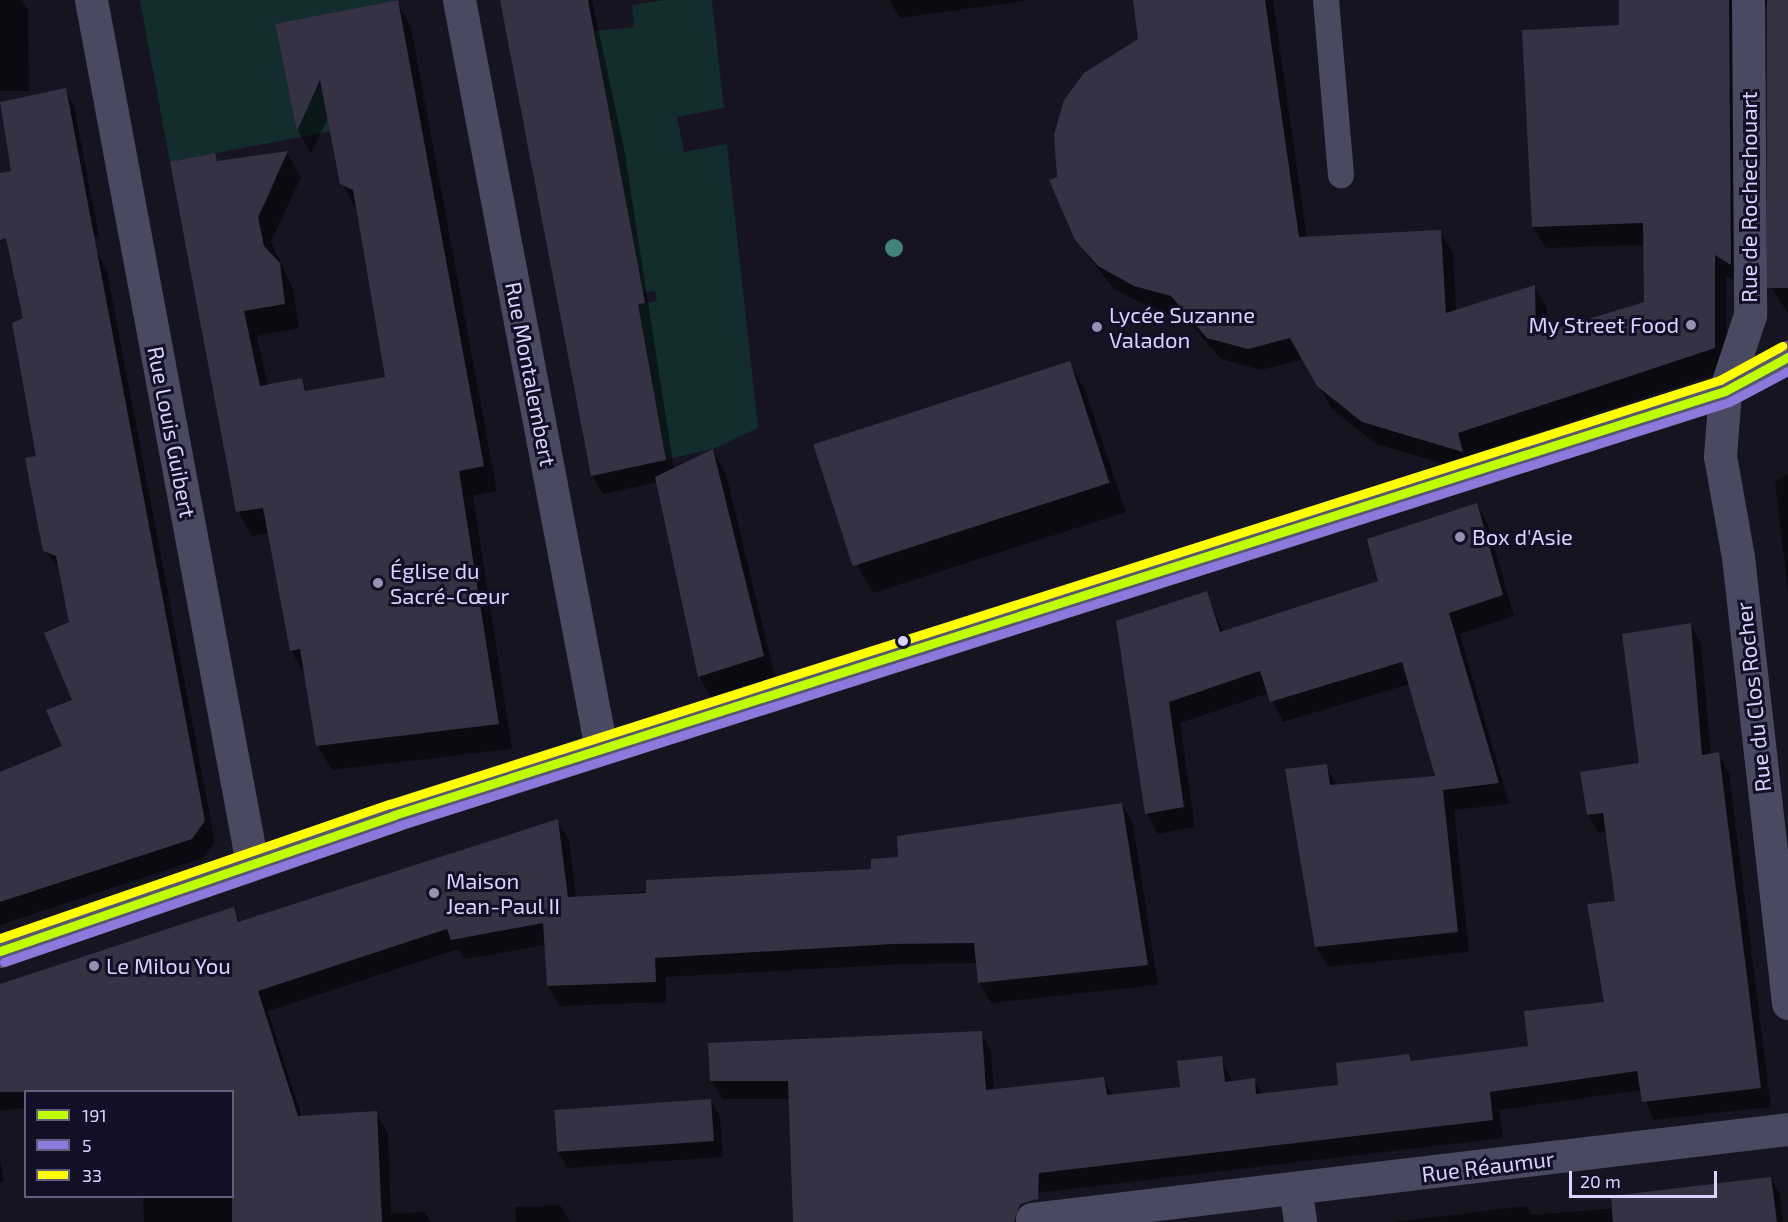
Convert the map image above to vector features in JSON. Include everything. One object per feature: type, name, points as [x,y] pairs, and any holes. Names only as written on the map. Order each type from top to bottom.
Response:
[{"type":"main road","points":[[0,951],[252,864],[601,749],[1725,391],[1788,357]]},
{"type":"street","name":"Rue Louis Guibert","points":[[91,0],[252,864]]},
{"type":"street","name":"Rue Montalembert","points":[[459,0],[601,749]]},
{"type":"street","name":"Rue de Rochechouart","points":[[1725,391],[1750,315],[1748,0]]},
{"type":"street","name":"Rue du Clos Rocher","points":[[1725,391],[1720,456],[1737,558],[1788,1004]]},
{"type":"street","name":"Rue Réaumur","points":[[1028,1221],[1788,1129]]},
{"type":"street","points":[[1295,1190],[1300,1222]]},
{"type":"lane","points":[[1326,0],[1341,175]]},
{"type":"green space","points":[[140,0],[398,0],[275,25],[289,92],[325,85],[358,126],[170,162]]},
{"type":"green space","points":[[664,0],[712,0],[724,108],[677,117],[684,152],[727,144],[758,428],[713,449],[640,465],[662,438],[638,304],[657,301],[655,291],[643,293],[613,151],[531,166],[524,127],[609,112],[594,31],[634,27],[632,5]]},
{"type":"building","points":[[398,0],[484,466],[459,471],[499,724],[316,746],[300,649],[290,651],[263,508],[236,512],[170,162],[215,153],[217,161],[288,151],[258,217],[264,246],[280,263],[285,304],[244,311],[260,386],[302,378],[305,391],[385,377],[353,190],[340,184],[320,80],[297,131],[275,24]]},
{"type":"building","points":[[500,0],[588,0],[645,303],[638,304],[666,460],[591,476]]},
{"type":"building","points":[[1133,0],[1265,0],[1299,237],[1441,230],[1446,313],[1535,285],[1536,335],[1644,302],[1643,223],[1532,227],[1522,30],[1619,25],[1619,0],[1729,0],[1731,265],[1715,255],[1715,348],[1458,433],[1463,452],[1362,422],[1317,386],[1290,338],[1248,349],[1207,338],[1171,296],[1134,286],[1098,266],[1075,240],[1049,180],[1057,177],[1054,135],[1064,100],[1084,73],[1138,39]]},
{"type":"building","points":[[1767,0],[1788,0],[1788,288],[1767,288]]},
{"type":"building","points":[[66,88],[205,821],[192,839],[0,902],[0,772],[62,746],[46,710],[72,700],[44,633],[69,622],[56,556],[43,551],[25,458],[36,456],[12,323],[23,318],[6,238],[0,240],[0,173],[11,171],[0,102]]},
{"type":"building","points":[[1070,361],[1110,483],[853,566],[813,444]]},
{"type":"building","points":[[713,449],[764,656],[698,677],[655,477]]},
{"type":"building","points":[[1477,503],[1503,595],[1449,613],[1499,783],[1443,790],[1458,932],[1315,947],[1285,769],[1327,764],[1330,785],[1435,776],[1402,662],[1270,702],[1260,671],[1169,702],[1184,807],[1145,814],[1116,621],[1207,591],[1220,632],[1378,581],[1367,539]]},
{"type":"building","points":[[1691,623],[1702,755],[1719,752],[1761,1088],[1642,1102],[1637,1071],[1490,1092],[1493,1120],[1039,1173],[1038,1199],[1020,1204],[1014,1222],[793,1222],[788,1081],[710,1081],[708,1043],[982,1031],[986,1090],[1104,1077],[1107,1095],[1180,1087],[1177,1061],[1222,1056],[1225,1082],[1255,1078],[1256,1094],[1338,1085],[1336,1063],[1409,1054],[1411,1061],[1528,1046],[1524,1011],[1604,1002],[1587,904],[1615,901],[1603,813],[1587,815],[1580,772],[1639,763],[1622,634]]},
{"type":"building","points":[[1122,803],[1148,965],[978,983],[974,943],[892,944],[655,958],[656,982],[547,986],[543,923],[451,940],[447,929],[258,991],[298,1116],[377,1111],[382,1222],[232,1222],[234,1090],[0,1092],[0,984],[234,907],[238,922],[558,819],[568,897],[646,893],[646,880],[871,869],[871,859],[898,857],[897,836]]},
{"type":"building","points":[[711,1099],[714,1141],[557,1152],[554,1110]]},
{"type":"building","points":[[1771,1177],[1777,1222],[1613,1222],[1611,1196]]},
{"type":"transit line","name":"33","points":[[0,938],[390,804],[1720,380],[1782,346]]},
{"type":"transit line","name":"191","points":[[0,951],[394,815],[1725,391],[1788,357]]},
{"type":"transit line","name":"5","points":[[4,962],[398,826],[1729,402],[1788,371]]},
{"type":"place","name":"My Street Food","points":[[1691,325]]},
{"type":"place","name":"Lycée Suzanne Valadon","points":[[1097,327]]},
{"type":"place","name":"Box d'Asie","points":[[1460,537]]},
{"type":"place","name":"Église du Sacré-Cœur","points":[[378,583]]},
{"type":"place","name":"Maison Jean-Paul II","points":[[434,893]]},
{"type":"place","name":"Le Milou You","points":[[94,966]]}]
